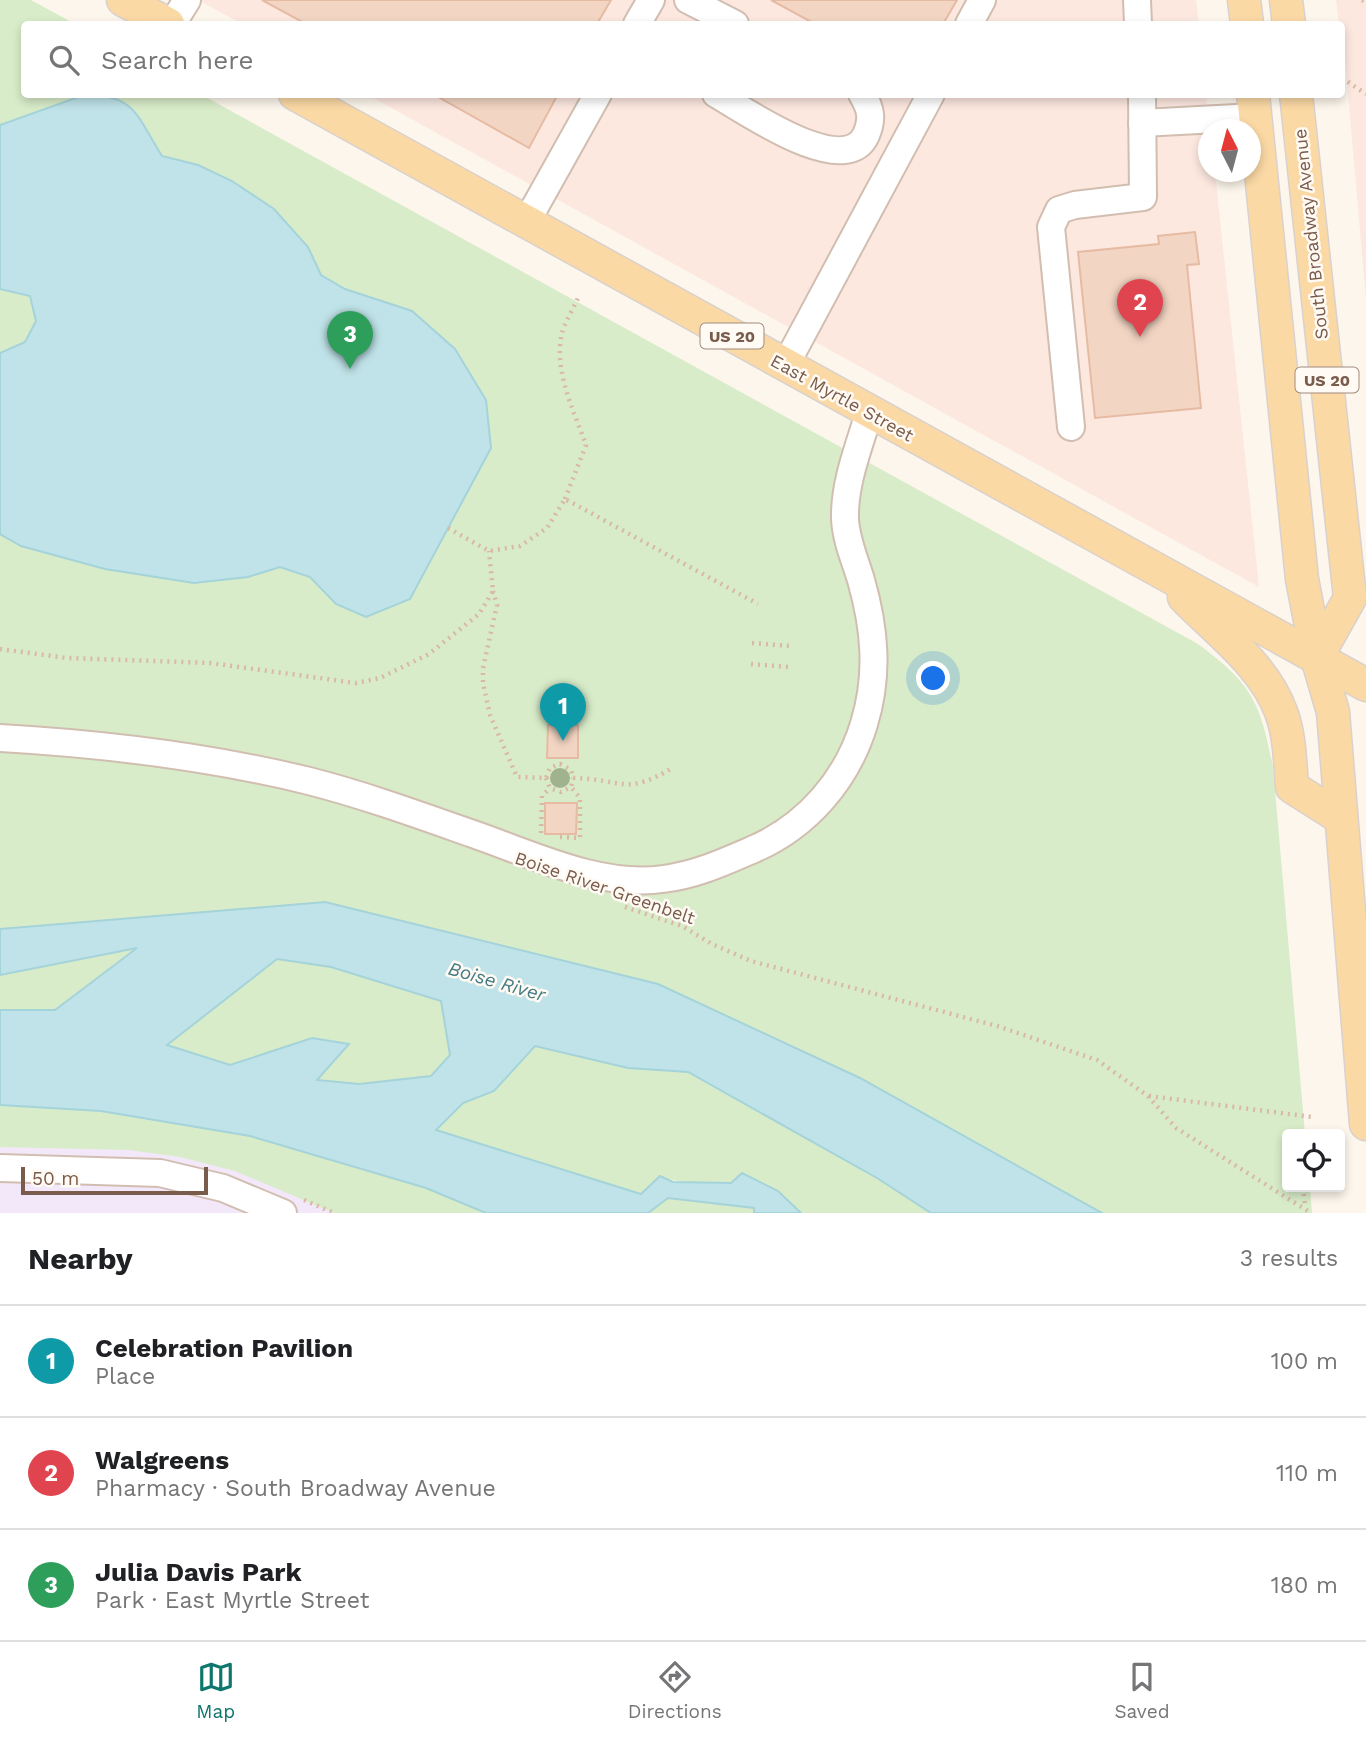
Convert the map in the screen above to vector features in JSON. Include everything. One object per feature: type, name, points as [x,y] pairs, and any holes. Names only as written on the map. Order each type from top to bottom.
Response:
[{"type":"main road","points":[[123,0],[164,21]]},
{"type":"main road","points":[[1244,0],[1247,21]]},
{"type":"main road","points":[[1286,0],[1289,21]]},
{"type":"main road","name":"East Myrtle Street","points":[[302,98],[1366,685]]},
{"type":"main road","name":"South Broadway Avenue","points":[[1296,98],[1350,598],[1317,657]]},
{"type":"main road","points":[[1254,106],[1301,579],[1317,657],[1333,712],[1366,1123]]},
{"type":"main road","points":[[1161,574],[1250,662],[1267,685],[1281,712],[1292,787],[1342,818]]},
{"type":"street","points":[[172,21],[187,0]]},
{"type":"street","points":[[639,21],[651,0]]},
{"type":"street","points":[[971,21],[982,0]]},
{"type":"street","points":[[1136,0],[1138,21]]},
{"type":"street","points":[[700,12],[727,21]]},
{"type":"street","points":[[527,221],[596,98]]},
{"type":"street","points":[[723,98],[808,145],[829,151],[848,149],[862,142],[871,122],[870,108],[864,98]]},
{"type":"street","points":[[785,366],[929,98]]},
{"type":"street","points":[[1071,427],[1051,227],[1059,210],[1143,197],[1142,98]]},
{"type":"street","points":[[1142,124],[1254,106]]},
{"type":"street","points":[[0,738],[98,743],[236,764],[312,782],[441,822],[550,861],[624,878],[661,880],[719,864],[774,840],[813,812],[844,769],[864,724],[876,659],[872,623],[845,520],[846,490],[869,413]]},
{"type":"street","points":[[0,1168],[160,1173],[223,1188],[283,1213]]},
{"type":"path","points":[[1345,80],[1366,94]]},
{"type":"path","points":[[448,528],[489,551],[520,546],[547,528],[565,499],[586,445],[563,381],[561,361],[562,334],[578,298]]},
{"type":"path","points":[[565,499],[758,604]]},
{"type":"path","points":[[489,551],[497,604],[483,668],[485,699],[514,774],[522,778],[546,778]]},
{"type":"path","points":[[0,649],[67,658],[211,663],[356,683],[380,678],[429,654],[479,614],[494,591]]},
{"type":"path","points":[[752,643],[790,646]]},
{"type":"path","points":[[751,664],[788,667]]},
{"type":"path","points":[[560,764],[571,769],[571,787],[561,792],[550,788],[546,778],[550,768],[560,764]]},
{"type":"path","points":[[573,778],[632,786],[653,779],[674,767]]},
{"type":"path","points":[[550,788],[542,796],[541,836],[580,838],[580,798],[571,787]]},
{"type":"path","name":"Boise River Greenbelt","points":[[618,905],[681,926],[712,944],[751,961],[997,1026],[1097,1060],[1148,1096],[1176,1128],[1311,1213]]},
{"type":"path","points":[[1148,1096],[1312,1117]]},
{"type":"path","points":[[1304,1192],[1305,1207]]},
{"type":"shaded area","points":[[198,0],[1196,0],[1199,21],[236,21]]},
{"type":"shaded area","points":[[1336,0],[1366,0],[1366,300],[1345,58],[1345,21],[1339,21]]},
{"type":"shaded area","points":[[373,98],[1206,98],[1209,119],[1198,119],[1198,182],[1216,182],[1259,587]]},
{"type":"shaded area","points":[[0,1117],[35,1117],[403,1213],[0,1213]]},
{"type":"green space","points":[[0,0],[31,0],[70,21],[21,21],[21,98],[207,98],[1198,644],[1231,671],[1251,696],[1258,710],[1273,767],[1305,1129],[1282,1129],[1282,1192],[1310,1192],[1312,1213],[1102,1213],[325,902],[0,929]]},
{"type":"green space","points":[[139,947],[55,1010],[0,1010],[0,975]]},
{"type":"green space","points":[[277,959],[331,967],[441,1001],[451,1055],[431,1076],[359,1084],[316,1081],[348,1043],[312,1038],[230,1065],[167,1045]]},
{"type":"green space","points":[[535,1046],[628,1068],[688,1072],[877,1178],[931,1213],[801,1213],[780,1193],[763,1186],[687,1182],[660,1176],[641,1194],[435,1130],[463,1103],[494,1091]]},
{"type":"green space","points":[[0,1105],[101,1111],[250,1136],[426,1188],[486,1213],[334,1213],[235,1171],[180,1157],[129,1150],[0,1147]]},
{"type":"green space","points":[[668,1198],[754,1208],[754,1213],[648,1213]]},
{"type":"water","points":[[76,98],[115,99],[133,110],[162,156],[198,165],[232,181],[274,209],[308,247],[321,275],[345,289],[412,311],[455,349],[486,400],[491,448],[410,599],[366,617],[336,604],[310,577],[280,567],[248,577],[194,583],[105,569],[21,546],[0,534],[0,353],[25,342],[36,321],[30,296],[0,289],[0,125]]},
{"type":"water","name":"Boise River","points":[[325,902],[658,984],[860,1078],[1102,1213],[931,1213],[877,1178],[688,1072],[628,1068],[535,1046],[494,1091],[463,1103],[436,1130],[641,1194],[660,1176],[673,1182],[731,1183],[742,1173],[778,1191],[801,1213],[754,1213],[754,1208],[668,1198],[648,1213],[486,1213],[426,1188],[250,1136],[101,1111],[0,1105],[0,1010],[55,1010],[137,948],[0,975],[0,929]],"holes":[[[277,959],[331,967],[441,1001],[450,1055],[431,1076],[359,1084],[317,1080],[349,1044],[312,1038],[230,1065],[167,1045]]]},
{"type":"building","points":[[262,0],[611,0],[599,21],[300,21]]},
{"type":"building","points":[[771,0],[957,0],[945,21],[810,21]]},
{"type":"building","points":[[440,98],[556,98],[529,148]]},
{"type":"building","points":[[1195,232],[1199,264],[1187,265],[1201,408],[1095,418],[1078,252],[1159,244],[1158,236]]},
{"type":"building","points":[[548,725],[578,725],[578,758],[547,758]]},
{"type":"building","points":[[545,803],[577,803],[576,834],[545,834]]},
{"type":"place","name":"Walgreens","points":[[1140,337]]},
{"type":"place","name":"Julia Davis Park","points":[[350,369]]},
{"type":"place","name":"Celebration Pavilion","points":[[563,741]]}]
